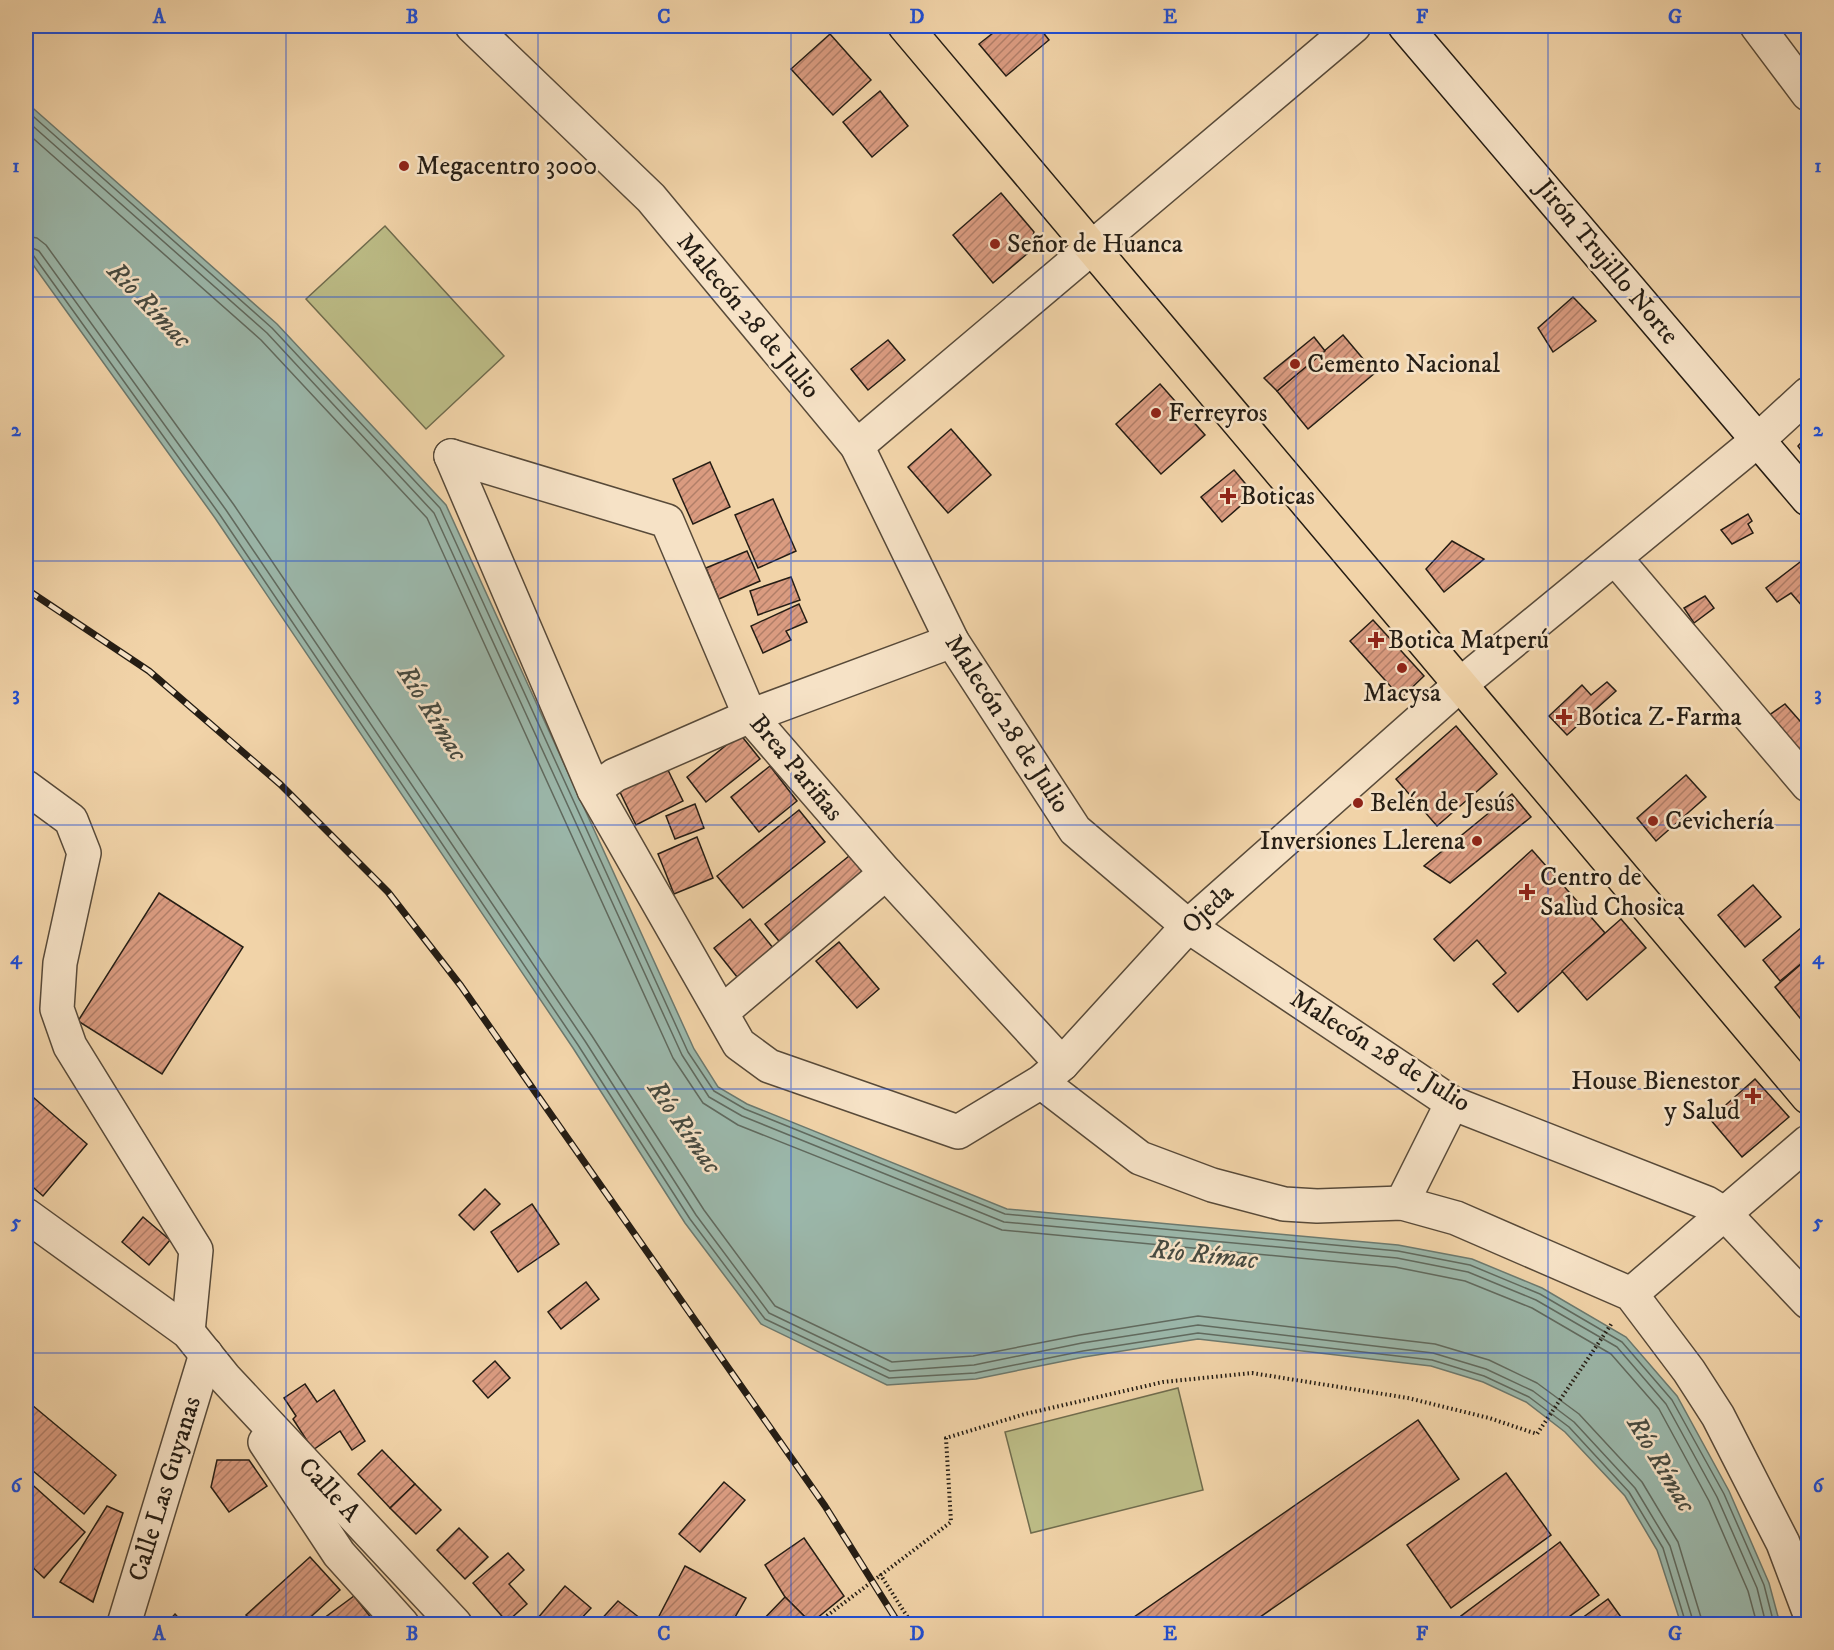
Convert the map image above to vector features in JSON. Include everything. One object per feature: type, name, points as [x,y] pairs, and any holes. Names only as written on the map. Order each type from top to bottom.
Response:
[{"type":"highway","points":[[905,26],[1809,1097]]},
{"type":"street","name":"Malecón 28 de Julio","points":[[472,26],[651,198],[857,446],[952,641],[1075,830],[1188,926],[1452,1103],[1707,1203],[1725,1214],[1809,1302]]},
{"type":"street","points":[[857,446],[1354,26]]},
{"type":"street","name":"Jirón Trujillo Norte","points":[[1405,26],[1809,499]]},
{"type":"street","points":[[1756,26],[1809,94]]},
{"type":"street","name":"Ojeda","points":[[722,1012],[739,1044],[769,1066],[958,1132],[1052,1073],[1188,926],[1461,684],[1758,440],[1809,394]]},
{"type":"street","name":"Brea Pariñas","points":[[594,790],[451,456],[667,521],[750,716],[886,873],[1052,1073],[1140,1158],[1212,1185],[1284,1204],[1317,1206],[1402,1203],[1456,1218],[1625,1303]]},
{"type":"street","points":[[1615,558],[1809,785]]},
{"type":"street","points":[[886,873],[722,1012],[594,790],[615,775],[750,716],[952,641]]},
{"type":"street","name":"Calle Las Guyanas","points":[[26,786],[71,819],[84,853],[60,963],[57,1009],[70,1046],[196,1250],[206,1355],[124,1624]]},
{"type":"street","points":[[1402,1203],[1452,1103]]},
{"type":"street","points":[[1809,1142],[1625,1303],[1673,1348],[1718,1416],[1778,1533],[1809,1609]]},
{"type":"street","points":[[26,1215],[206,1355],[339,1554],[402,1624]]},
{"type":"street","name":"Calle A","points":[[206,1355],[455,1624]]},
{"type":"path","points":[[816,1624],[951,1522],[946,1438],[1024,1414],[1163,1382],[1251,1373],[1408,1398],[1489,1418],[1537,1434],[1625,1303]]},
{"type":"path","points":[[880,1574],[912,1624]]},
{"type":"green space","points":[[385,226],[504,356],[426,429],[306,299]]},
{"type":"green space","points":[[1178,1388],[1203,1490],[1031,1533],[1005,1432]]},
{"type":"water","name":"Río Rímac","points":[[26,102],[277,324],[446,505],[694,1049],[718,1087],[747,1104],[1007,1209],[1398,1245],[1472,1259],[1542,1288],[1626,1337],[1677,1396],[1729,1491],[1769,1583],[1780,1624],[1681,1624],[1657,1550],[1625,1496],[1565,1432],[1526,1402],[1483,1382],[1431,1366],[1198,1339],[1084,1357],[976,1379],[887,1385],[761,1324],[685,1223],[573,1048],[215,518],[26,255]]},
{"type":"building","points":[[995,26],[1038,26],[1049,40],[1006,76],[979,44],[998,29]]},
{"type":"building","points":[[830,34],[871,80],[833,115],[791,69]]},
{"type":"building","points":[[880,91],[908,126],[872,157],[843,122]]},
{"type":"building","name":"Señor de Huanca","points":[[1001,193],[1034,232],[1028,253],[993,283],[953,235]]},
{"type":"building","points":[[1573,297],[1596,321],[1553,352],[1538,328]]},
{"type":"building","points":[[1343,335],[1375,373],[1308,429],[1277,391]]},
{"type":"building","name":"Cemento Nacional","points":[[1314,337],[1325,351],[1277,391],[1264,378]]},
{"type":"building","points":[[888,340],[905,360],[868,390],[851,369]]},
{"type":"building","points":[[1160,384],[1205,435],[1161,474],[1116,424]]},
{"type":"building","points":[[951,429],[991,475],[948,513],[908,467]]},
{"type":"building","points":[[1808,435],[1808,460],[1798,446]]},
{"type":"building","points":[[710,462],[730,507],[693,524],[673,479]]},
{"type":"building","name":"Boticas","points":[[1234,470],[1254,494],[1222,522],[1201,497]]},
{"type":"building","points":[[773,499],[796,551],[758,568],[735,515]]},
{"type":"building","points":[[1748,514],[1752,521],[1748,524],[1753,533],[1732,544],[1721,530]]},
{"type":"building","points":[[1452,541],[1484,559],[1444,592],[1426,569]]},
{"type":"building","points":[[747,551],[760,581],[719,599],[706,568]]},
{"type":"building","points":[[1808,556],[1808,613],[1791,593],[1777,602],[1766,588]]},
{"type":"building","points":[[791,577],[800,600],[758,615],[750,591]]},
{"type":"building","points":[[1705,596],[1714,608],[1694,623],[1684,608]]},
{"type":"building","points":[[799,604],[807,622],[786,631],[791,640],[763,653],[751,626]]},
{"type":"building","points":[[1373,620],[1424,676],[1401,698],[1350,641]]},
{"type":"building","points":[[1607,682],[1616,691],[1567,735],[1549,716],[1582,685],[1591,695]]},
{"type":"building","points":[[1785,704],[1800,721],[1808,716],[1808,749],[1799,757],[1768,716]]},
{"type":"building","points":[[1456,726],[1497,774],[1437,826],[1396,779]]},
{"type":"building","points":[[740,734],[760,759],[706,802],[687,777]]},
{"type":"building","points":[[666,766],[683,801],[636,825],[619,790]]},
{"type":"building","points":[[770,766],[797,801],[759,832],[731,797]]},
{"type":"building","points":[[1686,775],[1706,797],[1656,841],[1637,818]]},
{"type":"building","name":"Inversiones Llerena","points":[[1512,794],[1531,817],[1450,883],[1424,866]]},
{"type":"building","points":[[695,804],[704,828],[675,839],[666,816]]},
{"type":"building","points":[[799,810],[825,842],[743,908],[717,876]]},
{"type":"building","points":[[697,837],[713,878],[674,894],[658,854]]},
{"type":"building","name":"Centro de Salud Chosica","points":[[1532,850],[1605,933],[1518,1012],[1493,984],[1506,973],[1477,940],[1454,961],[1434,939]]},
{"type":"building","points":[[854,852],[875,879],[787,951],[765,924]]},
{"type":"building","points":[[1753,885],[1781,917],[1745,947],[1718,915]]},
{"type":"building","points":[[159,893],[243,947],[162,1074],[78,1021]]},
{"type":"building","points":[[750,919],[777,953],[741,982],[714,948]]},
{"type":"building","points":[[1621,919],[1646,948],[1587,1000],[1562,971]]},
{"type":"building","points":[[1808,922],[1808,958],[1780,981],[1763,960]]},
{"type":"building","points":[[839,942],[879,989],[857,1008],[816,961]]},
{"type":"building","points":[[1808,958],[1808,1028],[1775,987]]},
{"type":"building","points":[[26,965],[30,966],[28,1004],[26,1003]]},
{"type":"building","points":[[1755,1079],[1789,1117],[1742,1157],[1710,1119]]},
{"type":"building","points":[[26,1091],[87,1144],[43,1196],[26,1181]]},
{"type":"building","points":[[485,1189],[500,1204],[474,1230],[459,1215]]},
{"type":"building","points":[[532,1204],[559,1244],[518,1272],[491,1232]]},
{"type":"building","points":[[143,1217],[170,1240],[149,1265],[122,1242]]},
{"type":"building","points":[[586,1282],[599,1299],[561,1329],[548,1312]]},
{"type":"building","points":[[495,1361],[510,1378],[488,1398],[473,1381]]},
{"type":"building","points":[[305,1384],[317,1402],[334,1390],[365,1441],[352,1450],[340,1431],[313,1450],[293,1419],[296,1416],[284,1398]]},
{"type":"building","points":[[26,1400],[116,1475],[84,1514],[26,1465]]},
{"type":"building","points":[[1418,1420],[1459,1479],[1250,1624],[1124,1624]]},
{"type":"building","points":[[382,1450],[415,1484],[390,1508],[358,1474]]},
{"type":"building","points":[[217,1460],[249,1460],[267,1486],[229,1512],[211,1487]]},
{"type":"building","points":[[1506,1473],[1551,1535],[1451,1608],[1407,1545]]},
{"type":"building","points":[[26,1479],[85,1532],[44,1578],[26,1561]]},
{"type":"building","points":[[724,1482],[745,1500],[700,1552],[679,1534]]},
{"type":"building","points":[[415,1484],[441,1510],[416,1534],[390,1508]]},
{"type":"building","points":[[107,1506],[123,1513],[93,1602],[60,1582]]},
{"type":"building","points":[[459,1528],[488,1557],[465,1579],[437,1550]]},
{"type":"building","points":[[804,1538],[844,1596],[811,1623],[785,1597],[765,1565]]},
{"type":"building","points":[[1560,1542],[1599,1595],[1559,1624],[1467,1624],[1461,1616]]},
{"type":"building","points":[[508,1553],[524,1570],[509,1584],[527,1604],[507,1622],[473,1583]]},
{"type":"building","points":[[310,1557],[340,1590],[303,1624],[255,1624],[246,1615]]},
{"type":"building","points":[[685,1566],[746,1598],[731,1624],[655,1624]]},
{"type":"building","points":[[565,1586],[591,1608],[576,1624],[542,1624],[537,1619]]},
{"type":"building","points":[[354,1596],[376,1624],[316,1624]]},
{"type":"building","points":[[785,1597],[811,1623],[759,1624]]},
{"type":"building","points":[[1608,1599],[1626,1624],[1574,1624]]},
{"type":"building","points":[[618,1601],[645,1622],[643,1624],[597,1624]]},
{"type":"building","points":[[175,1614],[184,1624],[166,1624]]},
{"type":"railway","points":[[26,589],[149,671],[280,784],[388,892],[461,986],[825,1506],[899,1624]]},
{"type":"place","name":"Megacentro 3000","points":[[404,166]]},
{"type":"place","name":"Señor de Huanca","points":[[995,244]]},
{"type":"place","name":"Cemento Nacional","points":[[1295,364]]},
{"type":"place","name":"Ferreyros","points":[[1156,413]]},
{"type":"place","name":"Boticas","points":[[1228,496]]},
{"type":"place","name":"Botica Matperú","points":[[1376,640]]},
{"type":"place","name":"Macysa","points":[[1402,668]]},
{"type":"place","name":"Botica Z-Farma","points":[[1564,717]]},
{"type":"place","name":"Belén de Jesús","points":[[1358,803]]},
{"type":"place","name":"Cevichería","points":[[1653,821]]},
{"type":"place","name":"Inversiones Llerena","points":[[1477,841]]},
{"type":"place","name":"Centro de Salud Chosica","points":[[1527,892]]},
{"type":"place","name":"House Bienestor y Salud","points":[[1753,1096]]}]
